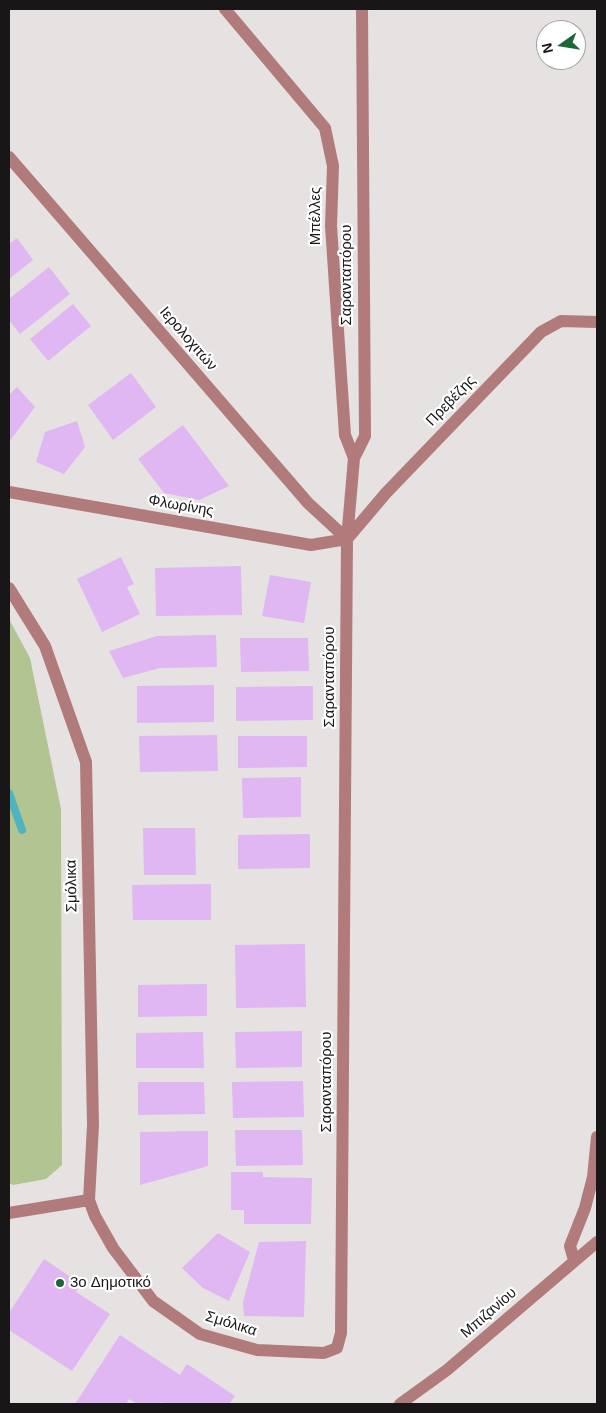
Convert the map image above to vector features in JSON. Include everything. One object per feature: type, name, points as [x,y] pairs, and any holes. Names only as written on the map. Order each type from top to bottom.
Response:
[{"type":"street","name":"Μπέλλες","points":[[225,9],[324,128],[333,166],[331,226],[345,435],[354,458]]},
{"type":"street","name":"Σαρανταπόρου","points":[[337,1348],[341,1334],[347,539],[354,458],[365,436],[362,9]]},
{"type":"street","name":"Ιερολοχιτών","points":[[9,157],[308,502],[347,539]]},
{"type":"street","name":"Πρεβέζης","points":[[347,539],[386,493],[541,332],[561,321],[597,322]]},
{"type":"street","name":"Φλωρίνης","points":[[9,492],[311,545],[347,539]]},
{"type":"street","name":"Σμόλικα","points":[[9,588],[45,646],[86,762],[93,1125],[89,1200],[95,1216],[113,1248],[153,1301],[200,1334],[257,1350],[324,1353],[337,1348]]},
{"type":"street","points":[[574,1260],[570,1246],[585,1208],[593,1177],[597,1137]]},
{"type":"street","points":[[9,1213],[89,1200]]},
{"type":"street","name":"Μπιζανίου","points":[[400,1404],[448,1370],[597,1242]]},
{"type":"green space","points":[[9,619],[30,658],[61,809],[62,1165],[46,1179],[13,1185],[9,1183]]},
{"type":"building","points":[[17,238],[33,260],[9,279],[9,244]]},
{"type":"building","points":[[49,267],[70,294],[20,334],[9,320],[9,299]]},
{"type":"building","points":[[73,304],[91,326],[48,361],[30,339]]},
{"type":"building","points":[[131,373],[156,407],[113,440],[88,405]]},
{"type":"building","points":[[17,387],[35,407],[9,442],[9,395]]},
{"type":"building","points":[[77,421],[85,447],[64,474],[36,462],[45,432]]},
{"type":"building","points":[[183,425],[229,486],[199,500],[164,493],[138,459]]},
{"type":"building","points":[[121,557],[134,584],[127,587],[140,614],[102,632],[77,579]]},
{"type":"building","points":[[241,566],[242,615],[156,616],[155,568]]},
{"type":"building","points":[[270,575],[311,582],[304,623],[262,616]]},
{"type":"building","points":[[216,635],[217,667],[160,668],[123,678],[109,651],[157,636]]},
{"type":"building","points":[[240,638],[308,638],[309,671],[241,672]]},
{"type":"building","points":[[214,685],[214,722],[137,723],[137,686]]},
{"type":"building","points":[[313,686],[313,720],[236,721],[236,687]]},
{"type":"building","points":[[217,735],[218,771],[140,772],[139,736]]},
{"type":"building","points":[[238,736],[307,736],[307,767],[238,768]]},
{"type":"building","points":[[301,777],[301,817],[243,818],[242,778]]},
{"type":"building","points":[[143,828],[195,828],[196,875],[144,875]]},
{"type":"building","points":[[310,834],[310,868],[238,869],[238,835]]},
{"type":"building","points":[[211,884],[211,920],[133,920],[132,885]]},
{"type":"building","points":[[305,944],[306,1007],[236,1008],[235,945]]},
{"type":"building","points":[[207,984],[207,1016],[138,1017],[138,985]]},
{"type":"building","points":[[302,1031],[302,1067],[236,1068],[235,1032]]},
{"type":"building","points":[[203,1032],[204,1068],[136,1068],[136,1033]]},
{"type":"building","points":[[303,1081],[304,1117],[233,1118],[232,1082]]},
{"type":"building","points":[[138,1082],[204,1082],[205,1114],[138,1115]]},
{"type":"building","points":[[235,1130],[302,1130],[303,1165],[236,1166]]},
{"type":"building","points":[[208,1131],[208,1166],[140,1185],[140,1132]]},
{"type":"building","points":[[231,1172],[263,1172],[263,1177],[312,1178],[311,1224],[244,1224],[244,1210],[231,1210]]},
{"type":"building","points":[[218,1233],[250,1252],[229,1301],[203,1288],[182,1268]]},
{"type":"building","points":[[306,1241],[304,1317],[244,1316],[243,1302],[259,1242]]},
{"type":"building","points":[[44,1259],[81,1284],[76,1292],[110,1314],[72,1371],[9,1330],[9,1313]]},
{"type":"building","points":[[120,1335],[180,1375],[187,1364],[235,1396],[229,1404],[165,1404],[161,1402],[160,1404],[137,1404],[129,1399],[126,1404],[75,1404]]},
{"type":"waterway","points":[[9,793],[22,830]]},
{"type":"place","name":"3ο Δημοτικό","points":[[60,1283]]}]
